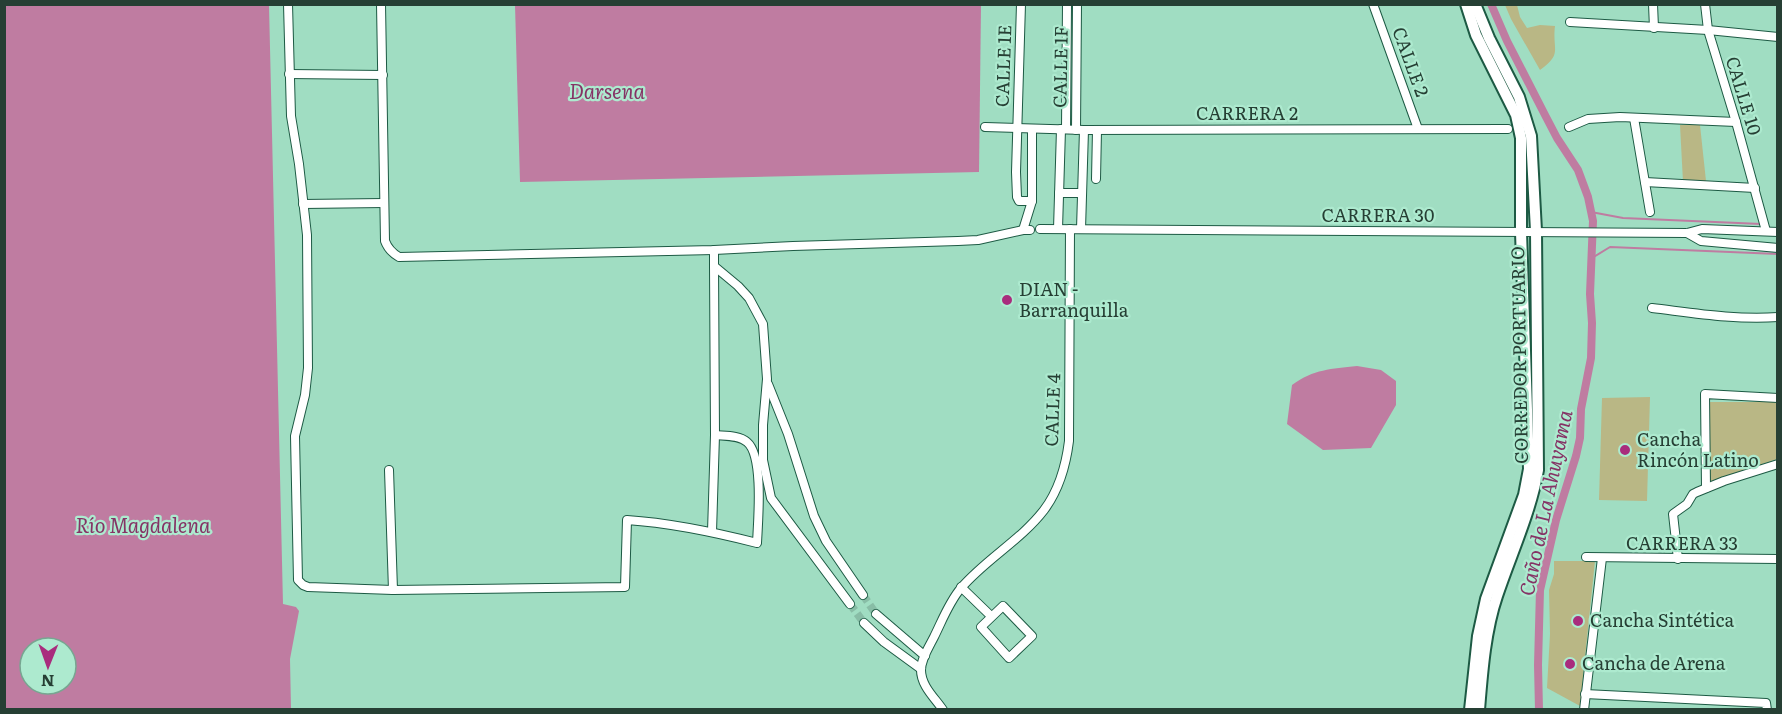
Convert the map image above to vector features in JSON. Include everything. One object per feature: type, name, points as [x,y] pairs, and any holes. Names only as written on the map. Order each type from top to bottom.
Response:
[{"type":"main road","name":"CORREDOR PORTUARIO","points":[[1466,4],[1476,35],[1516,114],[1521,138],[1521,232],[1529,469],[1524,495],[1486,599],[1478,636],[1470,710]]},
{"type":"main road","name":"CORREDOR PORTUARIO","points":[[1475,4],[1489,38],[1519,97],[1531,136],[1536,231],[1538,470],[1533,496],[1496,598],[1486,648],[1479,710]]},
{"type":"street","points":[[288,4],[291,116],[307,235],[308,368],[305,396],[295,436],[298,580],[308,587],[393,590],[625,587],[627,520],[655,522],[712,532],[757,543],[758,472],[751,446],[739,438],[715,435]]},
{"type":"street","points":[[381,4],[385,241],[392,253],[399,257],[714,250],[978,240],[1026,230],[1032,201],[1032,129]]},
{"type":"street","name":"CALLE 1E","points":[[1021,4],[1017,197],[1019,201],[1032,201]]},
{"type":"street","name":"CALLE 1F","points":[[1058,229],[1064,129],[1067,4]]},
{"type":"street","name":"CALLE 1F","points":[[1077,4],[1081,229]]},
{"type":"street","name":"CALLE 2","points":[[1373,4],[1419,129]]},
{"type":"street","points":[[1653,4],[1653,28]]},
{"type":"street","name":"CALLE 10","points":[[1705,4],[1708,30],[1766,231]]},
{"type":"street","points":[[1570,22],[1708,30],[1778,37]]},
{"type":"street","points":[[289,74],[383,75]]},
{"type":"street","points":[[1569,127],[1588,119],[1620,117],[1736,122]]},
{"type":"street","points":[[1634,118],[1650,212]]},
{"type":"street","name":"CARRERA 2","points":[[985,127],[1080,130],[1508,129]]},
{"type":"street","points":[[1096,179],[1097,130]]},
{"type":"street","points":[[1645,182],[1755,188]]},
{"type":"street","points":[[1059,193],[1081,193]]},
{"type":"street","points":[[303,204],[384,202]]},
{"type":"street","name":"CARRERA 30","points":[[1040,229],[1607,233],[1687,233],[1702,229],[1777,231]]},
{"type":"street","name":"CALLE 4","points":[[921,669],[925,656],[957,593],[1035,521],[1050,500],[1062,474],[1069,441],[1070,229]]},
{"type":"street","points":[[1777,231],[1778,248]]},
{"type":"street","name":"CARRERA 30","points":[[1687,233],[1701,241],[1778,248]]},
{"type":"street","points":[[712,532],[715,435],[714,250]]},
{"type":"street","points":[[714,266],[749,298],[764,324],[767,380],[763,460],[771,498],[812,550],[850,604]]},
{"type":"street","points":[[1652,308],[1725,317],[1778,317]]},
{"type":"street","points":[[767,380],[788,434],[814,516],[826,541],[863,595]]},
{"type":"street","points":[[1706,488],[1705,394],[1778,398]]},
{"type":"street","points":[[1678,560],[1673,514],[1687,504],[1693,494],[1778,464]]},
{"type":"street","points":[[389,471],[393,590]]},
{"type":"street","name":"CARRERA 33","points":[[1586,557],[1778,560]]},
{"type":"street","points":[[1584,710],[1602,558]]},
{"type":"street","points":[[962,587],[992,616]]},
{"type":"street","points":[[1003,606],[1032,636],[1009,658],[981,627],[992,616],[1003,606]]},
{"type":"street","points":[[876,614],[925,656]]},
{"type":"street","points":[[864,622],[884,642],[921,669],[925,685],[944,710]]},
{"type":"street","points":[[1585,694],[1767,706]]},
{"type":"shaded area","points":[[1505,5],[1517,5],[1520,17],[1527,28],[1540,25],[1555,26],[1554,55],[1540,70],[1511,19]]},
{"type":"shaded area","points":[[1680,125],[1700,125],[1706,181],[1683,182]]},
{"type":"shaded area","name":"Cancha Rincón Latino","points":[[1650,397],[1647,501],[1599,500],[1602,398]]},
{"type":"shaded area","points":[[1709,402],[1777,402],[1777,459],[1709,482]]},
{"type":"shaded area","points":[[1554,561],[1595,561],[1580,706],[1547,688],[1550,634],[1549,590],[1554,574]]},
{"type":"water","name":"Río Magdalena","points":[[4,5],[269,5],[283,604],[296,607],[299,611],[290,659],[291,709],[5,709]]},
{"type":"water","name":"Darsena","points":[[515,5],[981,5],[979,172],[520,182]]},
{"type":"water","points":[[1357,366],[1381,370],[1396,381],[1396,405],[1371,448],[1323,450],[1287,424],[1292,385],[1315,373]]},
{"type":"waterway","name":"Caño de La Ahuyama","points":[[1491,4],[1507,41],[1557,138],[1578,170],[1588,197],[1593,221],[1590,294],[1591,358],[1581,409],[1580,438],[1556,520],[1540,590],[1539,710]]},
{"type":"waterway","points":[[1591,212],[1623,218],[1761,224]]},
{"type":"waterway","points":[[1592,258],[1610,247],[1778,254]]},
{"type":"tunnel","points":[[863,595],[876,614]]},
{"type":"tunnel","points":[[850,604],[864,623]]},
{"type":"place","name":"DIAN - Barranquilla","points":[[1007,300]]},
{"type":"place","name":"Cancha Rincón Latino","points":[[1625,450]]},
{"type":"place","name":"Cancha Sintética","points":[[1578,621]]},
{"type":"place","name":"Cancha de Arena","points":[[1570,664]]}]
